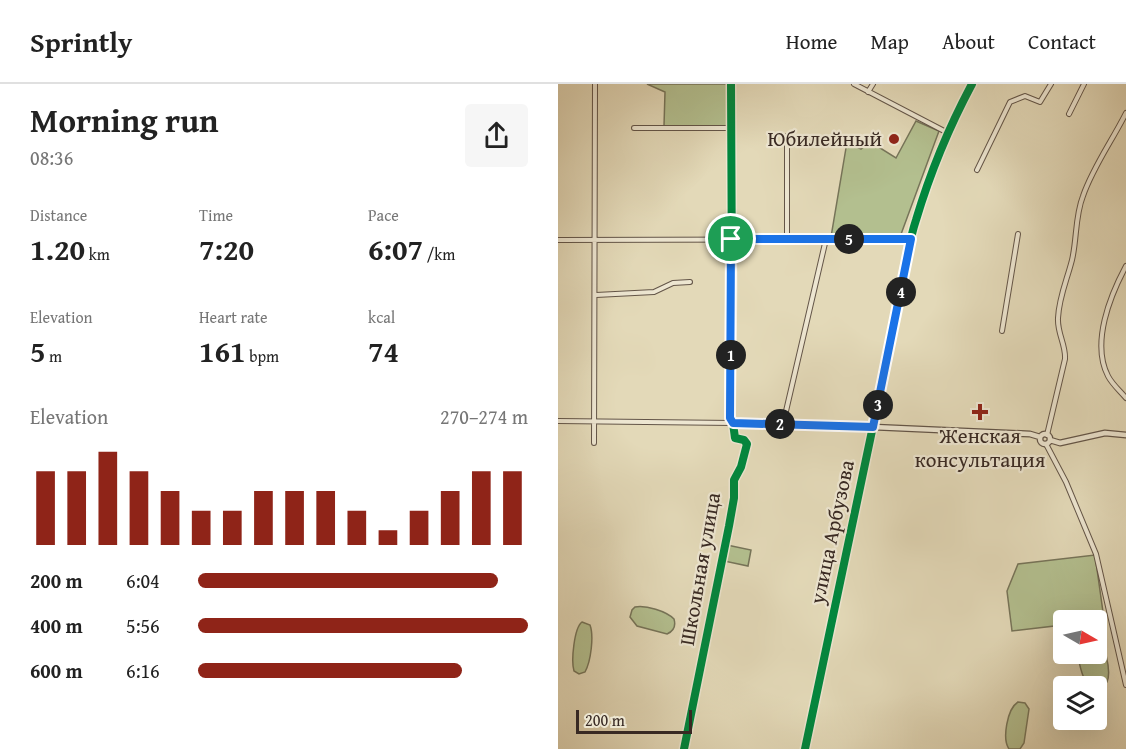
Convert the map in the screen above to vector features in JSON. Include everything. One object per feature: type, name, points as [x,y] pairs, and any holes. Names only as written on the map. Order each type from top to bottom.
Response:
[{"type":"street","points":[[594,443],[595,84]]},
{"type":"street","name":"Школьная улица","points":[[684,749],[724,552],[734,498],[734,480],[741,468],[747,444],[744,440],[735,438],[730,418],[731,84]]},
{"type":"street","points":[[854,84],[948,133]]},
{"type":"street","points":[[868,92],[873,84]]},
{"type":"street","name":"улица Арбузова","points":[[805,749],[911,239],[925,193],[948,133],[972,84]]},
{"type":"street","points":[[977,170],[1010,102],[1024,96],[1040,102],[1051,84]]},
{"type":"street","points":[[1069,114],[1084,84]]},
{"type":"street","points":[[1126,113],[1089,182],[1079,211],[1073,255],[1063,288],[1058,316],[1065,359],[1048,440],[1096,554],[1126,685]]},
{"type":"street","points":[[634,128],[731,128]]},
{"type":"street","points":[[787,136],[787,239]]},
{"type":"street","points":[[1002,331],[1018,234]]},
{"type":"street","points":[[783,424],[826,239]]},
{"type":"street","points":[[558,240],[911,239]]},
{"type":"street","points":[[1126,267],[1112,293],[1106,311],[1103,337],[1104,364],[1107,375],[1126,398]]},
{"type":"street","points":[[596,295],[654,292],[673,283],[690,282]]},
{"type":"street","points":[[558,421],[873,427],[1030,434],[1040,437],[1042,435],[1048,440],[1060,443],[1105,433],[1126,435]]},
{"type":"street","points":[[1040,437],[1040,442],[1048,440]]},
{"type":"green space","points":[[647,84],[728,84],[729,126],[664,126],[665,92]]},
{"type":"green space","points":[[916,121],[939,131],[900,237],[831,237],[847,142],[861,149],[869,141],[896,158]]},
{"type":"green space","points":[[727,545],[751,550],[748,566],[724,561]]},
{"type":"green space","points":[[1095,555],[1103,610],[1053,610],[1053,626],[1012,631],[1007,591],[1018,564]]},
{"type":"green space","points":[[635,607],[650,608],[666,613],[674,619],[674,628],[667,634],[637,626],[630,617]]},
{"type":"green space","points":[[582,622],[590,625],[592,642],[585,672],[579,674],[574,671],[573,653],[577,631]]},
{"type":"green space","points":[[1107,659],[1109,671],[1107,682],[1107,676],[1083,676],[1079,664],[1107,664]]},
{"type":"green space","points":[[1018,702],[1025,703],[1029,709],[1024,743],[1020,749],[1009,749],[1006,738],[1008,717]]},
{"type":"cycle path","points":[[684,749],[729,526],[734,498],[734,480],[741,467],[747,444],[744,440],[735,438],[730,418],[731,84]]},
{"type":"cycle path","points":[[805,749],[911,238],[934,168],[972,84]]},
{"type":"place","name":"Юбилейный","points":[[894,139]]},
{"type":"place","name":"Женская консультация","points":[[980,412]]},
{"type":"route","points":[[731,239],[911,239],[873,427],[733,423],[730,418],[731,239]]}]
